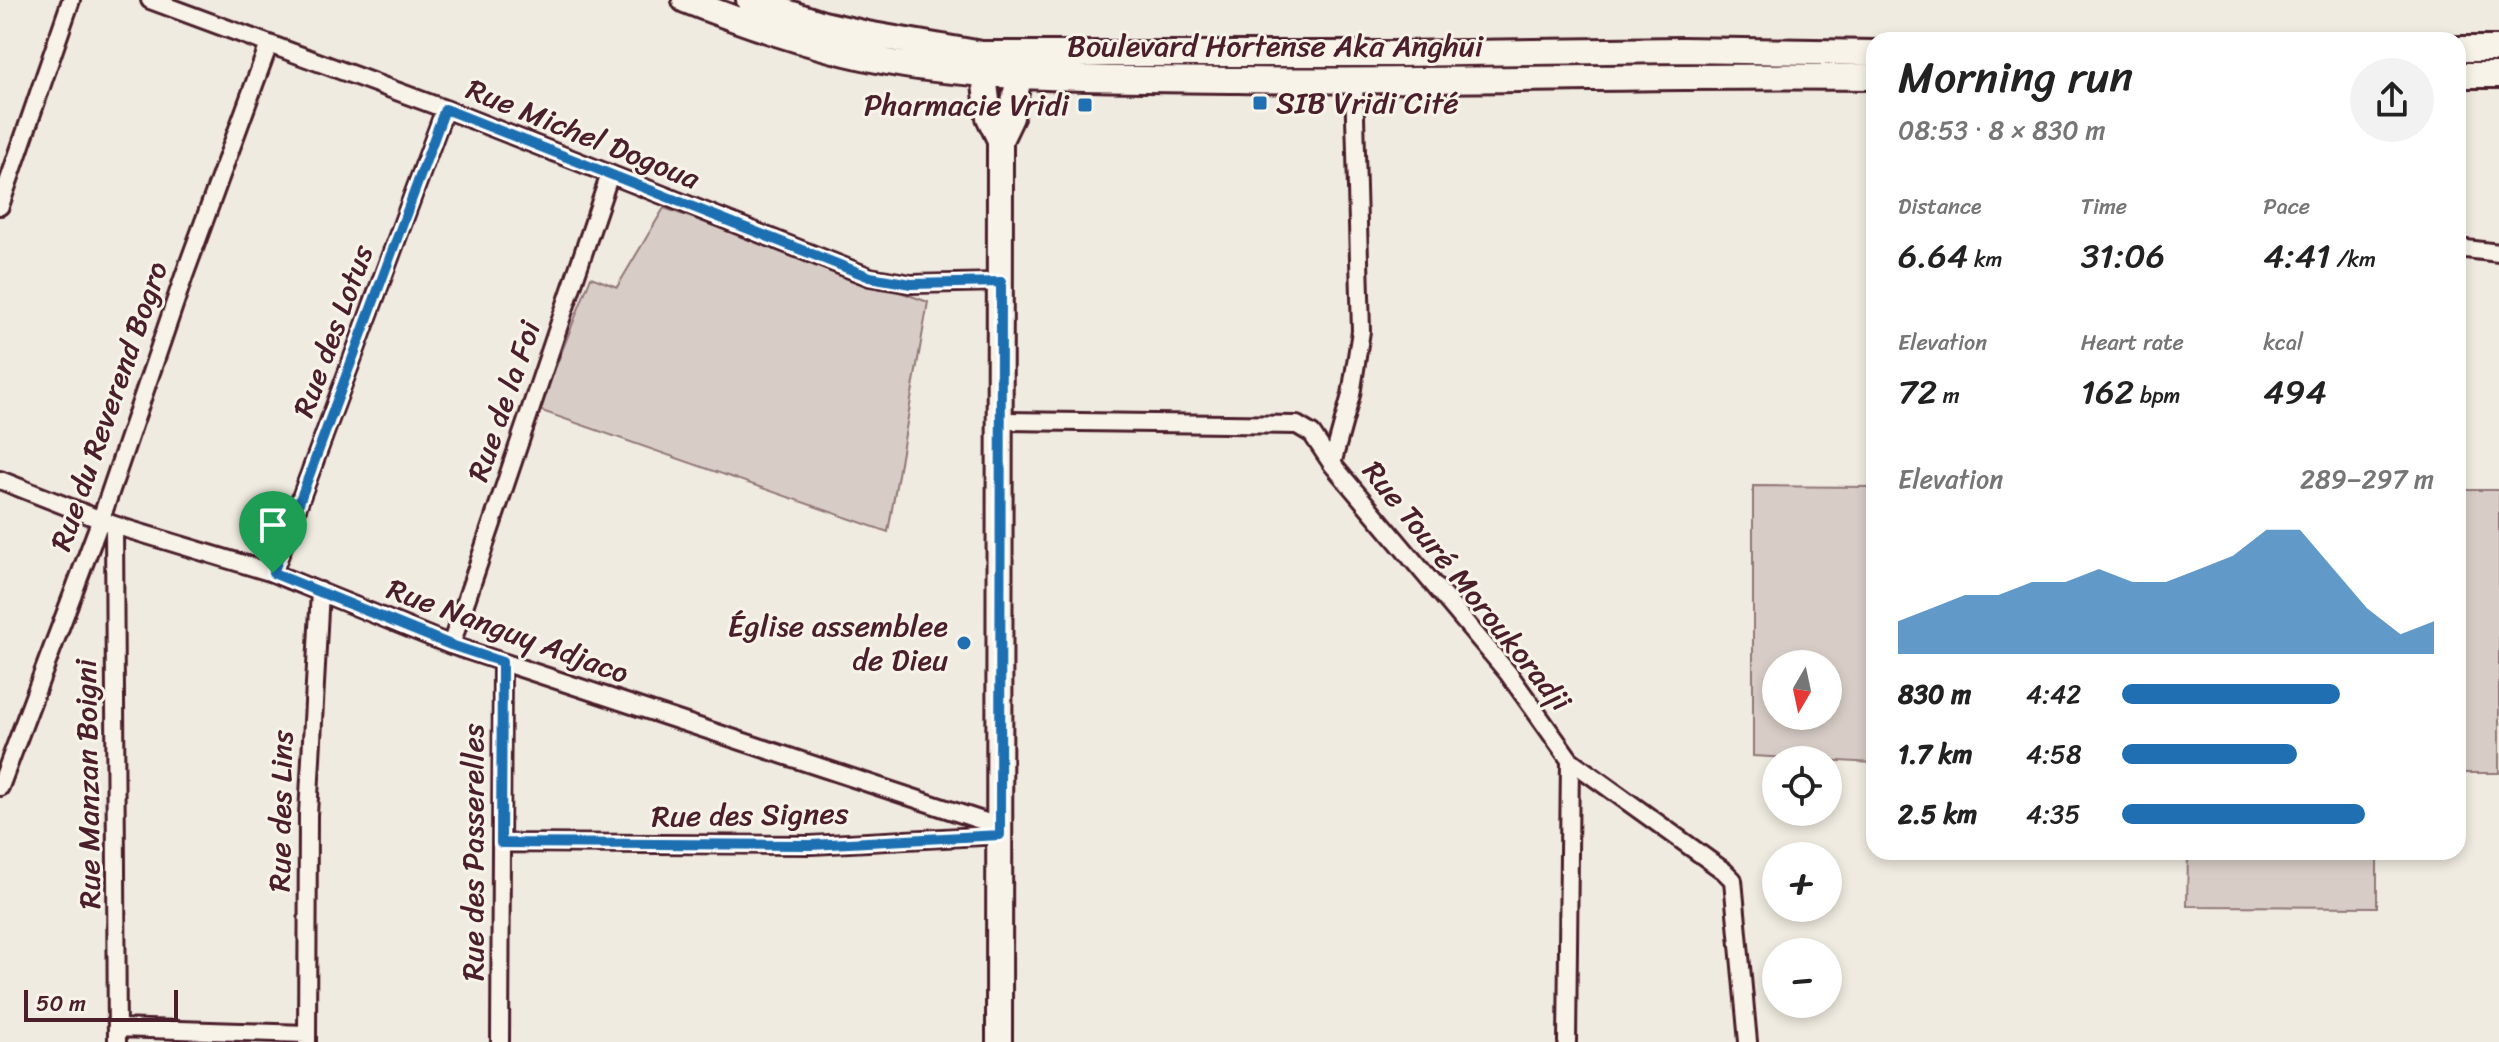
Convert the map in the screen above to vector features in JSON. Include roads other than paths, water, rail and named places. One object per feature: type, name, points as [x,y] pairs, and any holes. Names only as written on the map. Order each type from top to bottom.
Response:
[{"type":"main road","name":"Boulevard Hortense Aka Anghui","points":[[685,0],[738,21],[860,56],[915,67],[982,64],[1354,81],[1733,75],[1866,77]]},
{"type":"main road","name":"Boulevard Hortense Aka Anghui","points":[[749,0],[982,64]]},
{"type":"main road","points":[[2466,49],[2499,49]]},
{"type":"main road","name":"Boulevard Hortense Aka Anghui","points":[[1021,66],[1382,54],[1682,50],[1866,53]]},
{"type":"main road","points":[[982,64],[989,117],[1000,140],[999,1042]]},
{"type":"main road","points":[[1000,140],[1011,117],[1021,66]]},
{"type":"main road","points":[[2466,75],[2499,75]]},
{"type":"street","points":[[0,206],[71,0]]},
{"type":"street","name":"Rue Michel Dogoua","points":[[150,0],[445,109],[870,277],[911,284],[1001,282]]},
{"type":"street","name":"Rue du Reverend Bogro","points":[[0,787],[108,522],[184,276],[269,44]]},
{"type":"street","name":"Rue Touré Moroukoradji","points":[[1354,81],[1361,331],[1351,395],[1332,464],[1508,673],[1570,760],[1733,880],[1748,1042]]},
{"type":"street","name":"Rue des Lotus","points":[[273,573],[445,109]]},
{"type":"street","name":"Rue de la Foi","points":[[451,645],[610,174]]},
{"type":"street","points":[[2466,249],[2499,253]]},
{"type":"street","points":[[1002,421],[1297,425],[1312,434],[1332,464]]},
{"type":"street","name":"Rue Nanguy Adjaco","points":[[0,480],[108,522],[273,573],[451,645],[1000,831]]},
{"type":"street","name":"Rue Manzan Boigni","points":[[108,522],[117,1035]]},
{"type":"street","name":"Rue des Lins","points":[[307,1038],[308,815],[320,591]]},
{"type":"street","name":"Rue des Passerelles","points":[[500,1042],[502,662]]},
{"type":"street","points":[[1567,1042],[1570,760]]},
{"type":"street","name":"Rue des Signes","points":[[501,843],[811,845],[1000,831]]},
{"type":"street","points":[[117,1035],[307,1038]]},
{"type":"place","name":"SIB Vridi Cité","points":[[1260,103]]},
{"type":"place","name":"Pharmacie Vridi","points":[[1085,105]]},
{"type":"place","name":"Église assemblee de Dieu","points":[[964,643]]}]
